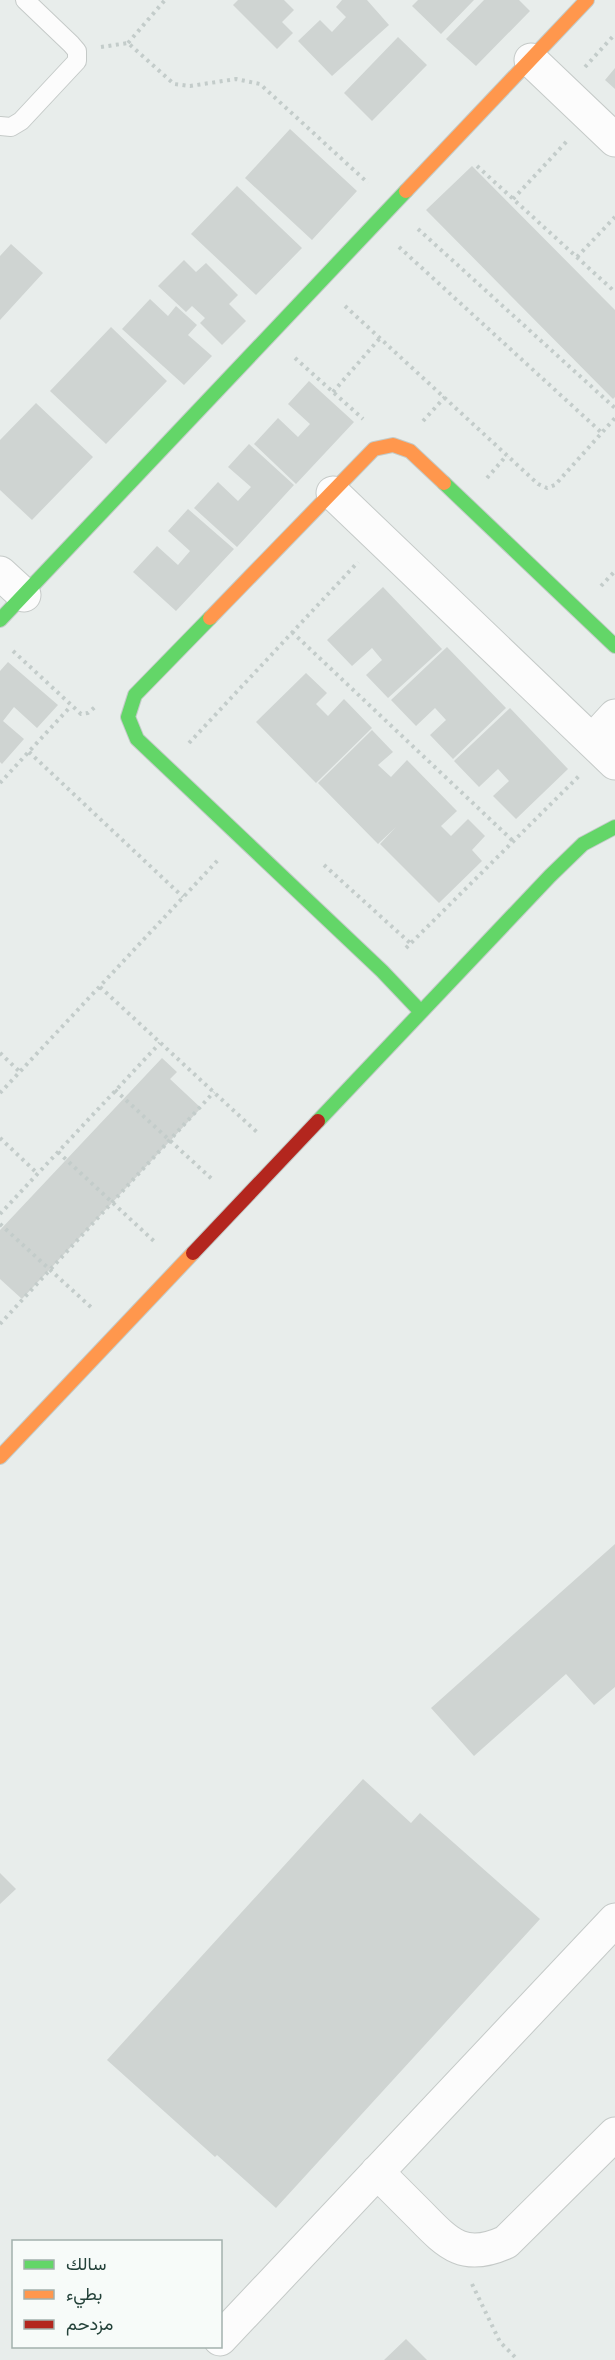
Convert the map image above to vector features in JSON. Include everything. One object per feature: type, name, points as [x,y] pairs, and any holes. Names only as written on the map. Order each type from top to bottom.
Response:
[{"type":"street","points":[[0,620],[588,0]]},
{"type":"street","points":[[531,60],[615,140]]},
{"type":"street","points":[[421,1012],[382,971],[136,739],[128,717],[135,695],[374,450],[393,445],[410,451],[615,646]]},
{"type":"street","points":[[333,494],[595,757],[615,716]]},
{"type":"street","points":[[0,573],[24,595]]},
{"type":"street","points":[[0,1457],[583,844],[615,827]]},
{"type":"street","points":[[222,2337],[377,2172],[612,1930]]},
{"type":"street","points":[[377,2172],[445,2241],[460,2248],[476,2250],[491,2248],[506,2241],[615,2134]]},
{"type":"street","points":[[201,2360],[212,2348]]},
{"type":"lane","points":[[0,126],[12,127],[21,121],[72,69],[77,61],[77,51],[25,0]]},
{"type":"path","points":[[77,51],[128,43],[165,0]]},
{"type":"path","points":[[563,91],[615,34]]},
{"type":"path","points":[[128,43],[174,84],[190,86],[236,79],[260,84],[615,408]]},
{"type":"path","points":[[513,199],[590,116]]},
{"type":"path","points":[[452,143],[615,292]]},
{"type":"path","points":[[577,257],[615,217]]},
{"type":"path","points":[[375,224],[602,433]]},
{"type":"path","points":[[320,282],[538,484],[546,488],[555,485],[615,418]]},
{"type":"path","points":[[270,335],[393,445]]},
{"type":"path","points":[[333,392],[380,338]]},
{"type":"path","points":[[166,767],[360,560],[366,558]]},
{"type":"path","points":[[292,632],[513,841]]},
{"type":"path","points":[[0,783],[71,706]]},
{"type":"path","points":[[29,752],[183,897]]},
{"type":"path","points":[[382,971],[595,757]]},
{"type":"path","points":[[0,1093],[239,838]]},
{"type":"path","points":[[100,987],[284,1157]]},
{"type":"path","points":[[0,1214],[160,1043]]},
{"type":"path","points":[[0,1053],[20,1072]]},
{"type":"path","points":[[115,1090],[239,1204]]},
{"type":"path","points":[[0,1324],[214,1092]]},
{"type":"path","points":[[0,1138],[38,1174]]},
{"type":"path","points":[[58,1152],[181,1266]]},
{"type":"path","points":[[0,1224],[118,1332]]},
{"type":"path","points":[[460,2248],[476,2296],[501,2342],[518,2360]]},
{"type":"building","points":[[238,0],[284,0],[294,10],[282,22],[293,33],[277,49],[233,5]]},
{"type":"building","points":[[342,0],[367,0],[389,25],[332,76],[298,41],[320,20],[332,32],[346,17],[336,7]]},
{"type":"building","points":[[418,0],[474,0],[441,34],[412,6]]},
{"type":"building","points":[[484,0],[519,0],[530,11],[476,66],[446,39]]},
{"type":"building","points":[[398,37],[427,65],[372,121],[344,93]]},
{"type":"building","points":[[615,68],[615,89],[605,80]]},
{"type":"building","points":[[290,129],[357,191],[312,240],[245,178]]},
{"type":"building","points":[[472,166],[615,310],[615,397],[613,399],[426,210]]},
{"type":"building","points":[[237,186],[302,248],[256,295],[191,234]]},
{"type":"building","points":[[11,244],[43,273],[0,320],[0,256]]},
{"type":"building","points":[[184,260],[196,272],[206,263],[238,295],[229,304],[246,321],[222,345],[200,323],[205,318],[192,306],[186,312],[158,286]]},
{"type":"building","points":[[150,299],[168,316],[176,306],[197,325],[188,335],[212,356],[184,385],[122,329]]},
{"type":"building","points":[[111,327],[167,381],[106,444],[50,391]]},
{"type":"building","points":[[309,381],[354,422],[296,484],[254,444],[278,418],[298,437],[310,424],[288,404]]},
{"type":"building","points":[[36,403],[93,457],[32,520],[0,490],[0,440]]},
{"type":"building","points":[[249,444],[294,485],[237,547],[194,508],[218,482],[238,501],[251,487],[228,467]]},
{"type":"building","points":[[188,509],[234,549],[176,611],[133,572],[157,546],[178,565],[190,551],[168,531]]},
{"type":"building","points":[[383,587],[442,649],[388,698],[366,675],[382,660],[372,648],[352,666],[327,640]]},
{"type":"building","points":[[447,647],[506,708],[453,759],[430,735],[446,720],[435,708],[416,726],[391,700]]},
{"type":"building","points":[[8,662],[58,705],[37,728],[14,707],[3,721],[24,739],[2,764],[0,762],[0,671]]},
{"type":"building","points":[[306,673],[327,693],[316,704],[328,716],[344,699],[372,728],[316,783],[256,722]]},
{"type":"building","points":[[510,708],[568,769],[516,819],[493,796],[509,781],[498,769],[479,787],[454,761]]},
{"type":"building","points":[[372,730],[393,752],[378,765],[391,777],[407,760],[457,811],[441,826],[451,836],[468,819],[485,836],[472,850],[482,861],[439,903],[380,844],[396,827],[378,844],[318,783]]},
{"type":"building","points":[[162,1058],[177,1072],[170,1079],[201,1108],[22,1299],[0,1279],[0,1230]]},
{"type":"building","points":[[615,1544],[615,1687],[594,1705],[566,1674],[474,1756],[431,1708]]},
{"type":"building","points":[[363,1779],[411,1823],[420,1813],[540,1919],[276,2208],[217,2155],[215,2157],[107,2060]]},
{"type":"building","points":[[0,1873],[16,1889],[0,1904]]},
{"type":"building","points":[[406,2339],[427,2360],[384,2360]]},
{"type":"traffic: fast","points":[[0,620],[406,191]]},
{"type":"traffic: fast","points":[[444,483],[615,646]]},
{"type":"traffic: fast","points":[[210,618],[135,695],[128,717],[137,739],[382,971],[421,1012]]},
{"type":"traffic: fast","points":[[318,1121],[550,876],[583,844],[615,827]]},
{"type":"traffic: slow","points":[[406,191],[587,0]]},
{"type":"traffic: slow","points":[[210,618],[374,449],[393,445],[410,451],[444,483]]},
{"type":"traffic: slow","points":[[0,1457],[193,1253]]},
{"type":"traffic: jam","points":[[193,1253],[318,1121]]}]
